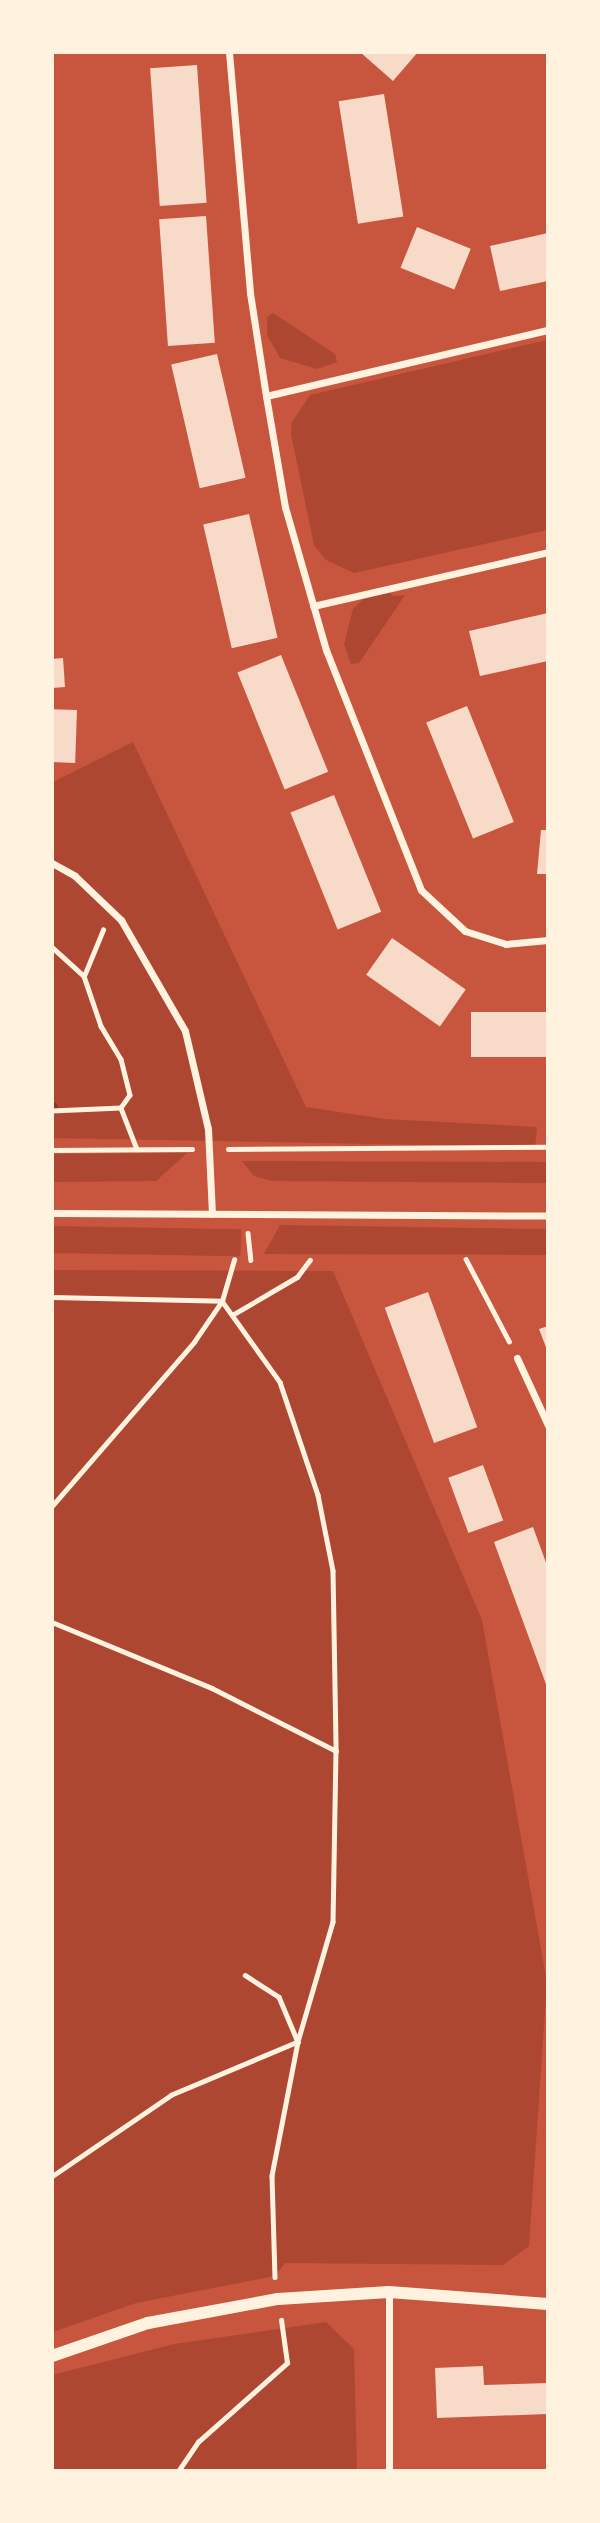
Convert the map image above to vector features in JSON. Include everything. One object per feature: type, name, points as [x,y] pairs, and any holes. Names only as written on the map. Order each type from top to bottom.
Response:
[{"type":"street","points":[[229,52],[250,293],[285,507],[313,607],[421,890],[465,931],[506,944],[548,940]]},
{"type":"street","points":[[266,396],[548,330]]},
{"type":"street","points":[[313,607],[391,585],[548,552]]},
{"type":"street","points":[[52,863],[75,876],[121,920],[185,1031],[210,1149],[212,1214]]},
{"type":"street","points":[[52,1213],[548,1216]]},
{"type":"street","points":[[517,1357],[548,1425]]},
{"type":"street","points":[[388,2292],[389,2470]]},
{"type":"street","points":[[52,2356],[148,2323],[278,2299],[388,2292],[548,2304]]},
{"type":"path","points":[[84,976],[103,930]]},
{"type":"path","points":[[52,947],[84,976],[101,1026],[121,1059],[130,1095],[121,1108]]},
{"type":"path","points":[[121,1108],[137,1149]]},
{"type":"path","points":[[52,1111],[121,1108]]},
{"type":"path","points":[[52,1150],[548,1147]]},
{"type":"path","points":[[247,1215],[251,1260]]},
{"type":"path","points":[[466,1259],[517,1357]]},
{"type":"path","points":[[52,1506],[194,1342],[222,1301],[234,1260]]},
{"type":"path","points":[[234,1314],[297,1277],[310,1260]]},
{"type":"path","points":[[52,1297],[222,1301],[234,1314],[280,1382],[326,1531],[335,1595],[333,1922],[298,2042],[272,2176],[278,2299],[286,2363],[198,2442],[179,2470]]},
{"type":"path","points":[[52,1622],[212,1688],[336,1751]]},
{"type":"path","points":[[245,1976],[279,1997],[298,2042]]},
{"type":"path","points":[[52,2177],[172,2095],[298,2042]]},
{"type":"shaded area","points":[[273,313],[335,354],[337,362],[317,369],[280,358],[267,335],[267,317]]},
{"type":"shaded area","points":[[547,340],[547,530],[354,573],[326,560],[314,545],[291,434],[292,422],[310,395]]},
{"type":"shaded area","points":[[390,591],[393,596],[405,595],[359,663],[351,664],[344,644],[353,609],[363,599]]},
{"type":"shaded area","points":[[133,742],[306,1107],[385,1119],[537,1127],[535,1147],[53,1138],[53,782]]},
{"type":"shaded area","points":[[187,1153],[156,1181],[53,1182],[53,1154]]},
{"type":"shaded area","points":[[242,1161],[547,1162],[547,1183],[272,1181],[254,1176]]},
{"type":"shaded area","points":[[280,1225],[547,1229],[547,1255],[264,1254]]},
{"type":"shaded area","points":[[53,1226],[241,1229],[241,1256],[53,1253]]},
{"type":"shaded area","points":[[52,1270],[333,1271],[482,1620],[547,1982],[529,2246],[503,2265],[285,2263],[275,2276],[136,2303],[53,2332]]},
{"type":"shaded area","points":[[326,2322],[354,2349],[357,2470],[53,2470],[52,2375],[174,2344]]},
{"type":"building","points":[[360,52],[418,52],[393,81]]},
{"type":"building","points":[[197,65],[207,203],[160,206],[150,68]]},
{"type":"building","points":[[384,94],[403,216],[358,224],[339,101]]},
{"type":"building","points":[[206,216],[215,343],[168,346],[159,219]]},
{"type":"building","points":[[417,227],[471,249],[454,290],[401,268]]},
{"type":"building","points":[[548,233],[548,281],[500,291],[490,246]]},
{"type":"building","points":[[217,354],[246,478],[200,488],[171,365]]},
{"type":"building","points":[[249,514],[278,638],[232,648],[203,525]]},
{"type":"building","points":[[548,613],[548,661],[480,676],[469,631]]},
{"type":"building","points":[[281,655],[328,772],[285,789],[237,673]]},
{"type":"building","points":[[63,658],[65,687],[52,688],[52,659]]},
{"type":"building","points":[[467,706],[514,822],[473,838],[426,722]]},
{"type":"building","points":[[52,709],[77,710],[75,763],[52,762]]},
{"type":"building","points":[[334,795],[381,912],[338,929],[290,813]]},
{"type":"building","points":[[541,830],[548,830],[548,874],[537,874]]},
{"type":"building","points":[[392,938],[466,990],[440,1026],[366,975]]},
{"type":"building","points":[[471,1012],[548,1012],[548,1057],[471,1057]]},
{"type":"building","points":[[428,1292],[477,1427],[434,1443],[385,1308]]},
{"type":"building","points":[[548,1326],[548,1350],[547,1350],[539,1329]]},
{"type":"building","points":[[483,1465],[503,1520],[468,1533],[448,1478]]},
{"type":"building","points":[[533,1527],[548,1568],[547,1687],[494,1542]]},
{"type":"building","points":[[483,2366],[484,2385],[548,2383],[548,2414],[437,2418],[435,2368]]}]
